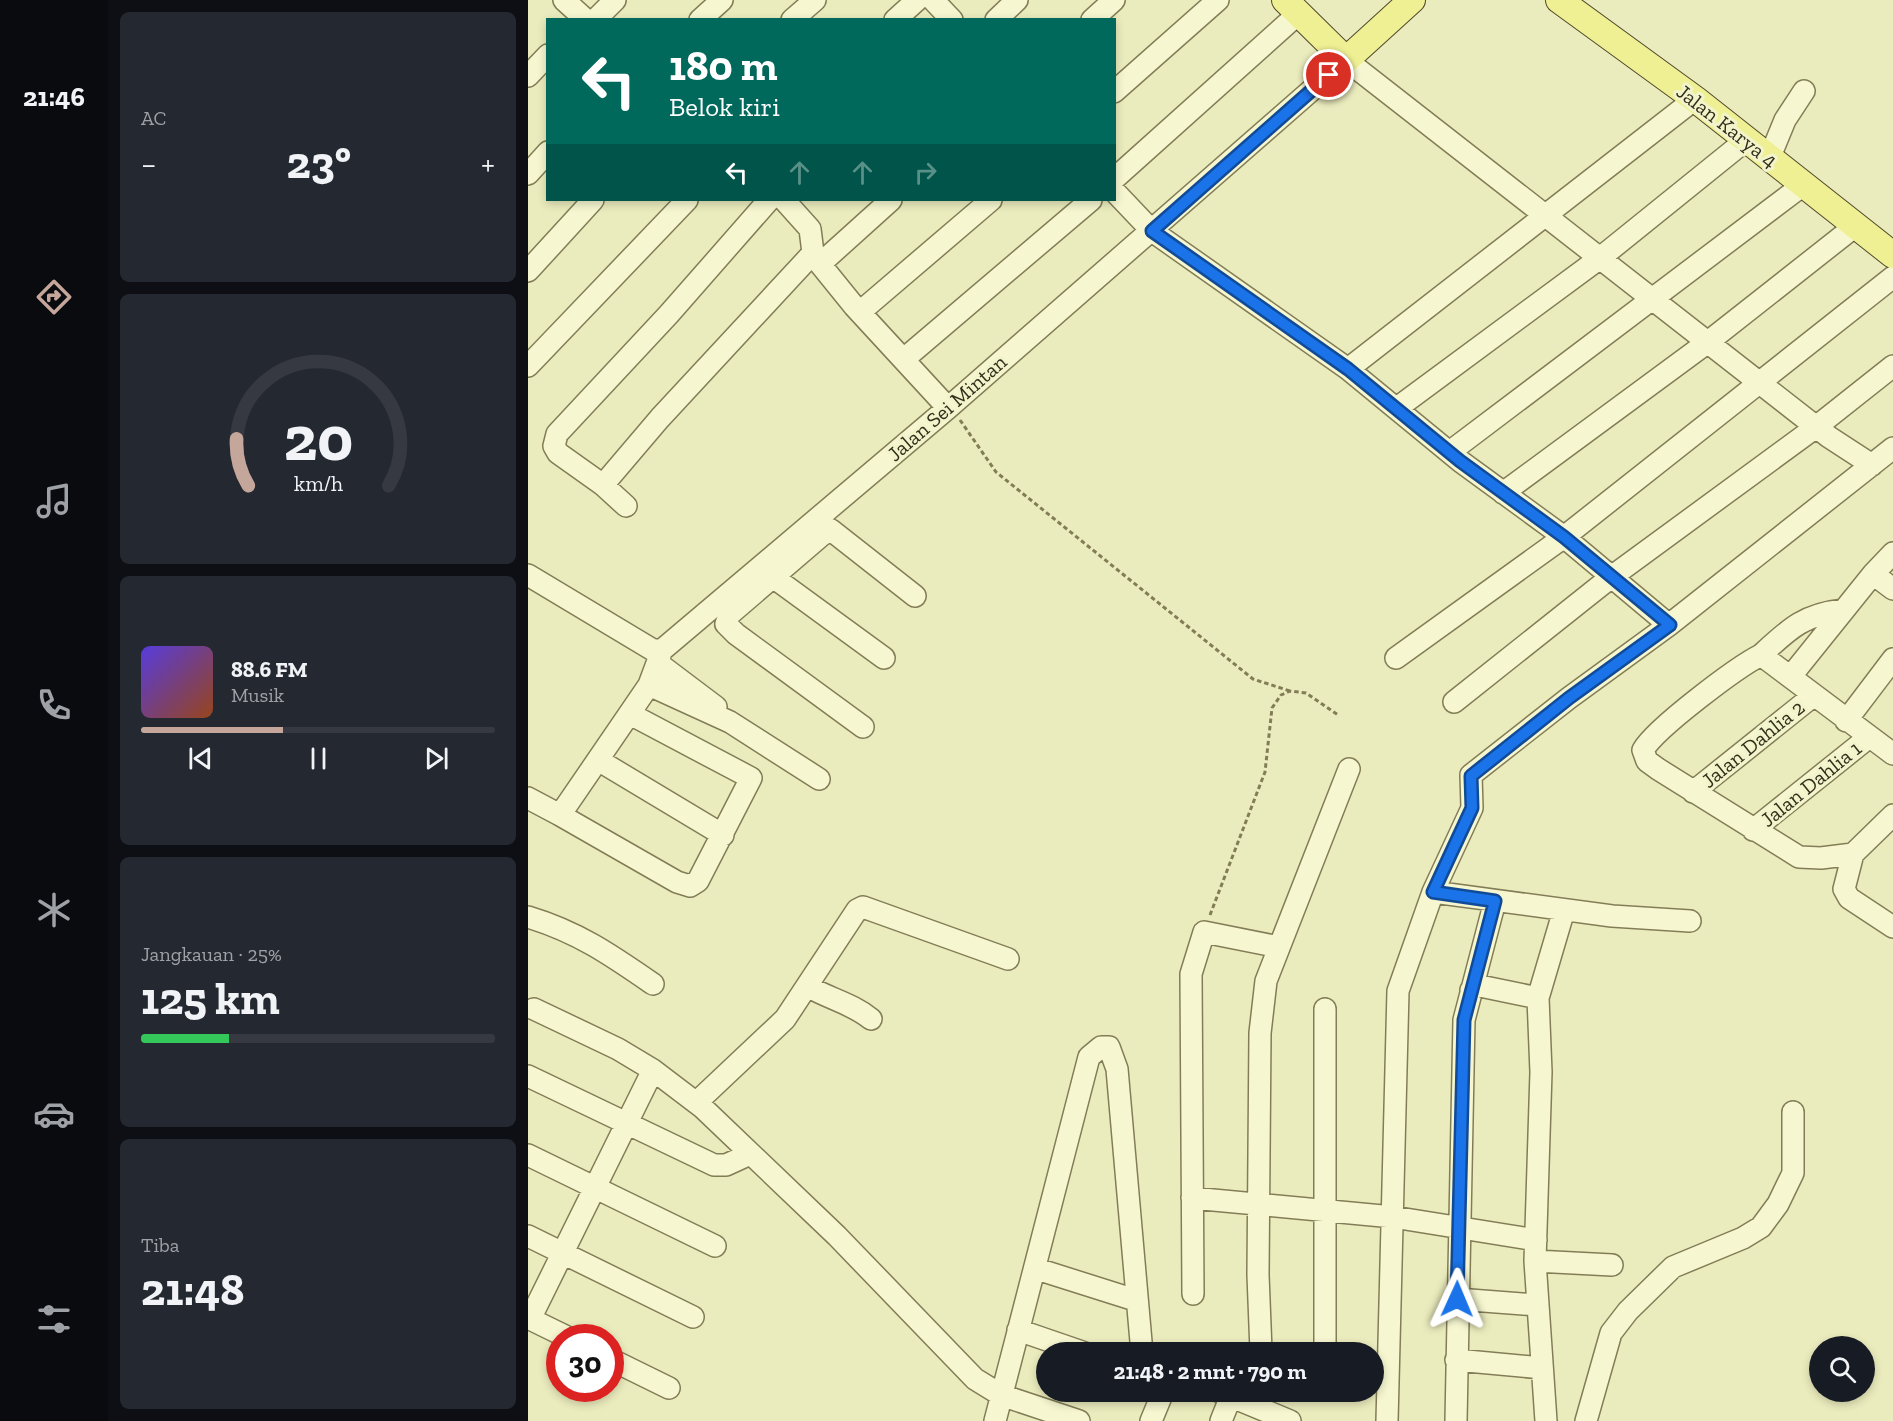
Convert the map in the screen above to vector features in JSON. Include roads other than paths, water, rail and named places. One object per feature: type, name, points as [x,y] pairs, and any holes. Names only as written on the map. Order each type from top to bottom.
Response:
[{"type":"main road","points":[[1291,7],[1346,60],[1412,0]]},
{"type":"main road","name":"Jalan Karya 4","points":[[1558,0],[1695,99],[1854,227],[1893,255]]},
{"type":"street","points":[[564,0],[584,18]]},
{"type":"street","points":[[587,18],[615,0]]},
{"type":"street","points":[[702,18],[722,0]]},
{"type":"street","points":[[794,18],[814,0]]},
{"type":"street","points":[[897,18],[917,0]]},
{"type":"street","points":[[933,0],[950,18]]},
{"type":"street","points":[[998,18],[1017,0]]},
{"type":"street","points":[[1094,18],[1114,0]]},
{"type":"street","points":[[1116,90],[1218,0]]},
{"type":"street","points":[[1116,177],[1291,7]]},
{"type":"street","points":[[528,76],[546,57]]},
{"type":"street","points":[[1346,60],[1816,427],[1872,465]]},
{"type":"street","name":"Jalan Sei Mintan","points":[[661,657],[769,571],[948,408],[1346,60]]},
{"type":"street","points":[[1769,159],[1785,120],[1804,91]]},
{"type":"street","points":[[1348,369],[1695,99]]},
{"type":"street","points":[[1396,408],[1600,258],[1745,141]]},
{"type":"street","points":[[528,174],[546,154]]},
{"type":"street","points":[[1450,451],[1654,300],[1803,185]]},
{"type":"street","points":[[1116,193],[1152,231],[1348,369],[1503,493],[1564,537],[1610,578],[1670,625]]},
{"type":"street","points":[[528,272],[592,201]]},
{"type":"street","points":[[528,366],[686,201]]},
{"type":"street","points":[[626,506],[603,485],[558,453],[554,441],[768,201]]},
{"type":"street","points":[[785,201],[810,230],[816,258],[860,312],[948,408]]},
{"type":"street","points":[[603,485],[660,418],[816,258],[890,201]]},
{"type":"street","points":[[860,312],[990,201]]},
{"type":"street","points":[[904,359],[1090,201]]},
{"type":"street","points":[[1503,493],[1708,342],[1854,227]]},
{"type":"street","points":[[1396,658],[1564,537],[1761,384],[1893,277]]},
{"type":"street","points":[[1454,702],[1610,578],[1816,427],[1893,366]]},
{"type":"street","points":[[1388,1421],[1398,991],[1433,892],[1472,808],[1471,776],[1569,698],[1670,625],[1893,448]]},
{"type":"street","points":[[862,727],[726,624],[730,614],[769,571],[822,535],[834,530],[915,596]]},
{"type":"street","points":[[1791,676],[1873,574],[1893,553]]},
{"type":"street","points":[[769,571],[884,657]]},
{"type":"street","points":[[1873,574],[1893,589]]},
{"type":"street","points":[[528,575],[652,650],[711,702],[730,722]]},
{"type":"street","points":[[1844,610],[1816,614],[1802,620],[1761,655],[1744,663],[1659,731],[1643,750],[1647,761],[1799,857],[1821,858],[1853,854]]},
{"type":"street","points":[[1761,655],[1868,738],[1893,754]]},
{"type":"street","points":[[560,815],[649,685],[661,657]]},
{"type":"street","points":[[1846,721],[1889,671]]},
{"type":"street","points":[[649,685],[730,722],[819,779]]},
{"type":"street","name":"Jalan Dahlia 2","points":[[1693,792],[1813,696]]},
{"type":"street","points":[[630,714],[751,778]]},
{"type":"street","name":"Jalan Dahlia 1","points":[[1754,830],[1868,738]]},
{"type":"street","points":[[528,798],[677,882],[690,886],[698,881],[768,746]]},
{"type":"street","points":[[598,760],[723,836]]},
{"type":"street","points":[[1261,1342],[1258,1206],[1260,1033],[1266,981],[1349,769]]},
{"type":"street","points":[[1893,815],[1853,854],[1844,889],[1849,898],[1893,927]]},
{"type":"street","points":[[1433,892],[1612,916],[1690,921]]},
{"type":"street","points":[[1456,1421],[1458,1228],[1464,1020],[1495,901]]},
{"type":"street","points":[[697,1102],[771,1035],[809,987],[857,910],[863,907],[1008,959]]},
{"type":"street","points":[[1546,1421],[1536,1305],[1535,1261],[1541,1072],[1538,998],[1564,910]]},
{"type":"street","points":[[528,917],[566,930],[596,945],[653,984]]},
{"type":"street","points":[[1193,1294],[1191,974],[1204,932],[1279,947]]},
{"type":"street","points":[[1471,990],[1480,986],[1538,998]]},
{"type":"street","points":[[809,987],[834,1001],[861,1011],[871,1019]]},
{"type":"street","points":[[534,1009],[618,1049],[653,1070],[697,1102],[837,1236],[975,1379],[1001,1395],[1078,1421]]},
{"type":"street","points":[[1325,1009],[1325,1342]]},
{"type":"street","points":[[995,1421],[1089,1057],[1101,1047],[1109,1047],[1118,1069],[1135,1299],[1141,1342]]},
{"type":"street","points":[[546,1326],[529,1318],[653,1070]]},
{"type":"street","points":[[528,1076],[714,1165],[726,1165],[750,1154]]},
{"type":"street","points":[[1586,1421],[1611,1333],[1628,1311],[1673,1267],[1743,1238],[1761,1227],[1778,1204],[1793,1173],[1793,1112]]},
{"type":"street","points":[[528,1155],[716,1246]]},
{"type":"street","points":[[1192,1198],[1393,1217],[1536,1239]]},
{"type":"street","points":[[528,1236],[693,1317]]},
{"type":"street","points":[[1535,1261],[1612,1265]]},
{"type":"street","points":[[1036,1269],[1135,1299]]},
{"type":"street","points":[[1457,1299],[1536,1305]]},
{"type":"street","points":[[1018,1330],[1052,1342]]},
{"type":"street","points":[[1456,1360],[1542,1368]]},
{"type":"street","points":[[624,1366],[669,1388]]},
{"type":"street","points":[[1151,1421],[1159,1402]]},
{"type":"street","points":[[1221,1421],[1225,1402]]},
{"type":"street","points":[[1245,1402],[1290,1421]]}]
